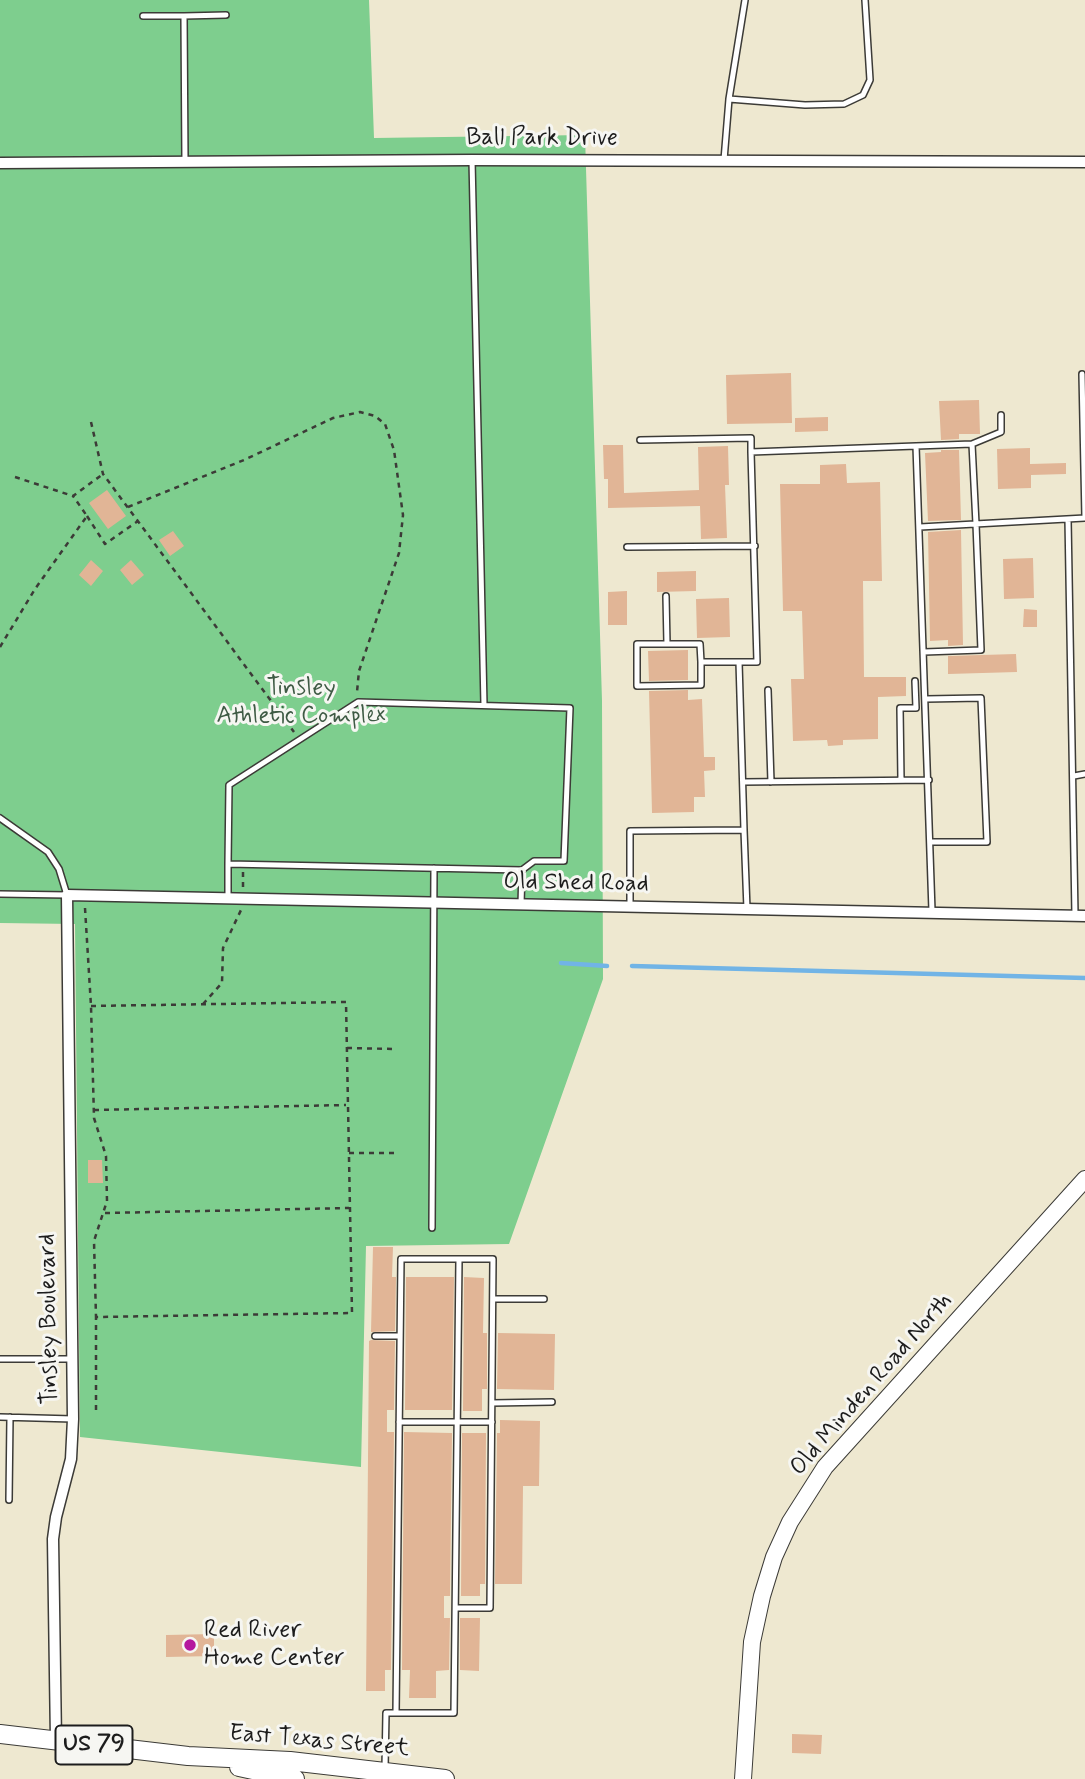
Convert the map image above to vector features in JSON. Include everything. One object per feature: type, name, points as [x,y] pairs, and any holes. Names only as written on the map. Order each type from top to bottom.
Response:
[{"type":"main road","name":"East Texas Street","points":[[0,1734],[188,1756],[290,1760],[445,1779]]},
{"type":"main road","name":"East Texas Street","points":[[188,1756],[295,1779]]},
{"type":"street","name":"Ball Park Drive","points":[[0,163],[472,160],[1085,162]]},
{"type":"street","name":"Old Shed Road","points":[[66,895],[1080,915]]},
{"type":"street","name":"Tinsley Boulevard","points":[[56,1741],[53,1539],[71,1458],[73,1419],[66,895]]},
{"type":"street","name":"Old Minden Road North","points":[[743,1779],[752,1642],[774,1557],[796,1512],[825,1468],[1085,1179]]},
{"type":"street","points":[[269,1773],[287,1779]]},
{"type":"lane","points":[[724,160],[729,99],[745,0]]},
{"type":"lane","points":[[729,99],[805,105],[844,104],[863,95],[870,80],[865,0]]},
{"type":"lane","points":[[144,16],[226,15]]},
{"type":"lane","points":[[184,16],[185,162]]},
{"type":"lane","points":[[472,160],[484,705]]},
{"type":"lane","points":[[920,527],[1085,518],[1082,374]]},
{"type":"lane","points":[[751,452],[972,444],[1001,432],[1001,415]]},
{"type":"lane","points":[[640,440],[751,438],[757,662],[701,663]]},
{"type":"lane","points":[[925,652],[981,650],[972,444]]},
{"type":"lane","points":[[916,446],[932,911]]},
{"type":"lane","points":[[1068,519],[1080,915]]},
{"type":"lane","points":[[627,547],[755,546]]},
{"type":"lane","points":[[666,596],[667,644]]},
{"type":"lane","points":[[637,644],[700,644],[701,663],[701,685],[637,686],[637,644]]},
{"type":"lane","points":[[739,663],[747,909]]},
{"type":"lane","points":[[901,780],[900,708],[916,708],[915,681]]},
{"type":"lane","points":[[768,690],[771,782]]},
{"type":"lane","points":[[926,699],[981,698],[987,842],[931,842]]},
{"type":"lane","points":[[228,864],[522,870],[534,862],[564,862],[570,708],[358,702],[229,785],[228,864],[228,898]]},
{"type":"lane","points":[[1074,776],[1085,774]]},
{"type":"lane","points":[[743,782],[929,780]]},
{"type":"lane","points":[[0,817],[48,852],[59,869],[66,895],[0,894]]},
{"type":"lane","points":[[630,906],[630,831],[744,830]]},
{"type":"lane","points":[[432,1228],[434,868]]},
{"type":"lane","points":[[521,904],[522,870]]},
{"type":"lane","points":[[396,1713],[401,1259],[493,1259],[490,1608],[456,1608]]},
{"type":"lane","points":[[384,1771],[386,1713],[454,1713],[459,1259]]},
{"type":"lane","points":[[493,1299],[544,1299]]},
{"type":"lane","points":[[375,1336],[400,1336]]},
{"type":"lane","points":[[0,1359],[72,1359]]},
{"type":"lane","points":[[492,1403],[552,1402]]},
{"type":"lane","points":[[0,1417],[73,1419]]},
{"type":"lane","points":[[9,1500],[10,1417]]},
{"type":"lane","points":[[399,1422],[492,1422]]},
{"type":"path","points":[[128,507],[244,460],[333,418],[360,412],[375,416],[385,424],[394,450],[403,515],[399,553],[357,678],[358,702]]},
{"type":"path","points":[[91,422],[103,474],[300,740]]},
{"type":"path","points":[[73,496],[103,474]]},
{"type":"path","points":[[15,477],[73,496],[106,544],[138,521]]},
{"type":"path","points":[[0,647],[35,589],[86,516]]},
{"type":"path","points":[[203,1004],[222,983],[223,948],[243,907],[243,864]]},
{"type":"path","points":[[84,895],[94,1110],[107,1156],[107,1200],[94,1241],[96,1413]]},
{"type":"path","points":[[91,1006],[346,1002],[352,1313],[96,1317]]},
{"type":"path","points":[[347,1048],[395,1049]]},
{"type":"path","points":[[94,1110],[347,1105]]},
{"type":"path","points":[[349,1153],[394,1153]]},
{"type":"path","points":[[105,1213],[349,1208]]},
{"type":"green space","name":"Tinsley Athletic Complex","points":[[0,0],[369,0],[374,138],[585,135],[602,701],[603,979],[509,1244],[366,1246],[361,1467],[80,1437],[75,924],[0,923]]},
{"type":"building","points":[[791,373],[792,423],[727,424],[726,375]]},
{"type":"building","points":[[979,400],[980,434],[959,434],[959,439],[941,440],[939,401]]},
{"type":"building","points":[[828,417],[828,431],[795,432],[795,418]]},
{"type":"building","points":[[603,445],[623,445],[624,493],[699,490],[698,447],[728,446],[729,485],[725,485],[727,538],[701,539],[700,506],[608,508],[608,479],[604,479]]},
{"type":"building","points":[[1030,448],[1030,464],[1066,463],[1066,474],[1031,475],[1031,488],[998,489],[997,449]]},
{"type":"building","points":[[959,450],[961,520],[928,521],[925,453]]},
{"type":"building","points":[[846,464],[847,483],[880,482],[882,581],[863,581],[864,677],[906,677],[906,696],[878,697],[878,739],[843,740],[843,745],[828,746],[827,740],[793,741],[791,679],[804,679],[802,611],[783,611],[780,484],[820,484],[820,465]]},
{"type":"building","points":[[107,490],[126,516],[108,529],[89,503]]},
{"type":"building","points":[[961,530],[963,645],[948,646],[948,640],[930,641],[928,532]]},
{"type":"building","points":[[173,531],[184,546],[170,556],[159,540]]},
{"type":"building","points":[[1033,558],[1034,598],[1004,599],[1003,559]]},
{"type":"building","points":[[91,560],[103,571],[91,586],[79,575]]},
{"type":"building","points":[[131,560],[144,575],[132,585],[120,570]]},
{"type":"building","points":[[696,571],[696,591],[657,592],[657,572]]},
{"type":"building","points":[[627,591],[627,625],[608,625],[608,592]]},
{"type":"building","points":[[729,598],[730,637],[697,638],[696,599]]},
{"type":"building","points":[[1024,609],[1037,610],[1037,627],[1023,627]]},
{"type":"building","points":[[688,650],[688,680],[649,681],[648,651]]},
{"type":"building","points":[[1016,654],[1017,672],[948,674],[948,656]]},
{"type":"building","points":[[688,690],[688,700],[702,699],[704,757],[715,757],[715,770],[704,771],[705,797],[694,797],[694,812],[652,813],[649,691]]},
{"type":"building","points":[[88,1160],[102,1160],[103,1183],[88,1183]]},
{"type":"building","points":[[373,1247],[393,1247],[392,1277],[396,1277],[395,1331],[371,1332]]},
{"type":"building","points":[[406,1277],[454,1277],[452,1410],[405,1410]]},
{"type":"building","points":[[464,1277],[484,1278],[483,1333],[487,1333],[487,1389],[482,1389],[482,1411],[463,1411]]},
{"type":"building","points":[[498,1333],[555,1334],[554,1390],[497,1389]]},
{"type":"building","points":[[371,1340],[395,1341],[394,1410],[387,1410],[387,1432],[394,1432],[391,1670],[385,1670],[385,1691],[366,1691]]},
{"type":"building","points":[[500,1420],[540,1421],[539,1486],[523,1486],[522,1584],[495,1584],[497,1433],[500,1433]]},
{"type":"building","points":[[404,1432],[452,1433],[450,1596],[444,1596],[444,1618],[450,1618],[449,1670],[436,1671],[436,1698],[409,1698],[410,1670],[402,1670]]},
{"type":"building","points":[[462,1433],[486,1433],[485,1584],[480,1584],[480,1596],[461,1596]]},
{"type":"building","points":[[460,1618],[480,1618],[479,1671],[460,1670]]},
{"type":"building","name":"Red River Home Center","points":[[214,1634],[214,1656],[166,1657],[166,1635]]},
{"type":"building","points":[[792,1734],[822,1735],[821,1754],[792,1753]]},
{"type":"waterway","points":[[561,963],[607,966]]},
{"type":"waterway","points":[[632,966],[1085,978]]},
{"type":"place","name":"Red River Home Center","points":[[190,1645]]}]
